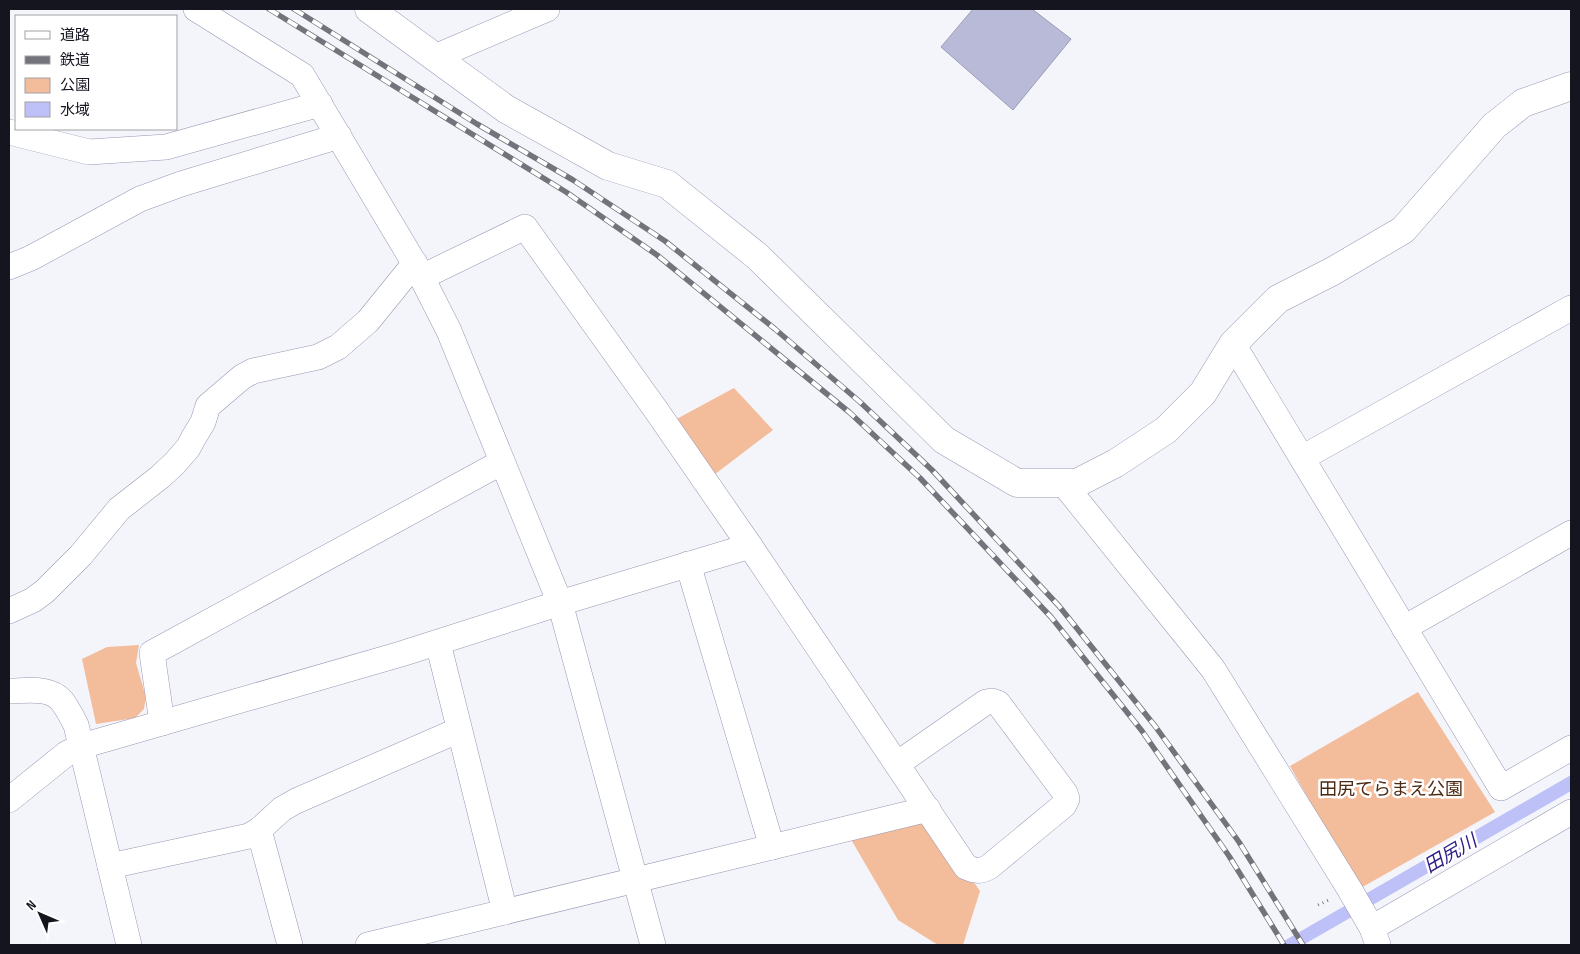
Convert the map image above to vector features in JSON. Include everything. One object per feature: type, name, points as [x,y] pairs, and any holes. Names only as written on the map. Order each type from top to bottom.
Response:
[{"type":"street","points":[[196,9],[302,74],[418,270],[449,331],[560,603],[653,945]]},
{"type":"street","points":[[369,9],[506,109],[608,166],[667,184],[757,256],[944,440],[1017,483],[1077,483],[1116,463],[1166,430],[1202,393],[1233,344],[1278,299],[1333,271],[1403,230],[1494,126],[1522,103],[1571,86]]},
{"type":"street","points":[[435,57],[547,9]]},
{"type":"street","points":[[9,132],[89,152],[166,147],[320,104]]},
{"type":"street","points":[[9,267],[31,258],[140,199],[180,184],[339,136]]},
{"type":"street","points":[[9,611],[33,600],[45,591],[81,555],[119,509],[175,463],[188,448],[203,422],[208,406],[242,377],[253,371],[318,357],[338,347],[368,321],[418,270],[525,228],[650,402],[750,546],[966,867],[974,871],[981,871],[989,867],[1064,805],[1066,799],[1064,793],[998,703],[992,700],[986,702],[897,764]]},
{"type":"street","points":[[1302,458],[1571,308]]},
{"type":"street","points":[[1233,344],[1501,788],[1571,748]]},
{"type":"street","points":[[162,723],[152,653],[502,462]]},
{"type":"street","points":[[1063,483],[1213,669],[1368,923],[1571,812]]},
{"type":"street","points":[[1404,628],[1571,533]]},
{"type":"street","points":[[9,800],[66,754],[82,746],[438,642],[750,546]]},
{"type":"street","points":[[688,564],[772,847]]},
{"type":"street","points":[[438,642],[505,912]]},
{"type":"street","points":[[9,691],[46,691],[56,695],[62,701],[76,725],[129,945]]},
{"type":"street","points":[[110,866],[249,836],[259,830],[282,809],[296,801],[459,730]]},
{"type":"street","points":[[368,945],[928,809]]},
{"type":"street","points":[[259,830],[290,945]]},
{"type":"green space","points":[[734,388],[773,430],[710,478],[671,422]]},
{"type":"green space","points":[[139,645],[136,663],[146,697],[144,709],[135,718],[96,724],[82,659],[107,647]]},
{"type":"green space","name":"田尻てらまえ公園","points":[[1418,692],[1495,812],[1359,889],[1290,766]]},
{"type":"green space","points":[[926,814],[980,891],[963,945],[938,945],[898,920],[849,836]]},
{"type":"water","name":"田尻川","points":[[1571,775],[1571,791],[1303,945],[1277,945]]},
{"type":"building","points":[[973,9],[1032,9],[1071,39],[1013,110],[941,47]]},
{"type":"railway","points":[[269,9],[566,192],[657,255],[849,412],[920,478],[1051,617],[1142,731],[1229,856],[1284,945]]},
{"type":"railway","points":[[294,9],[477,124],[573,180],[665,241],[775,329],[860,402],[932,470],[1059,606],[1155,726],[1239,842],[1303,945]]}]
